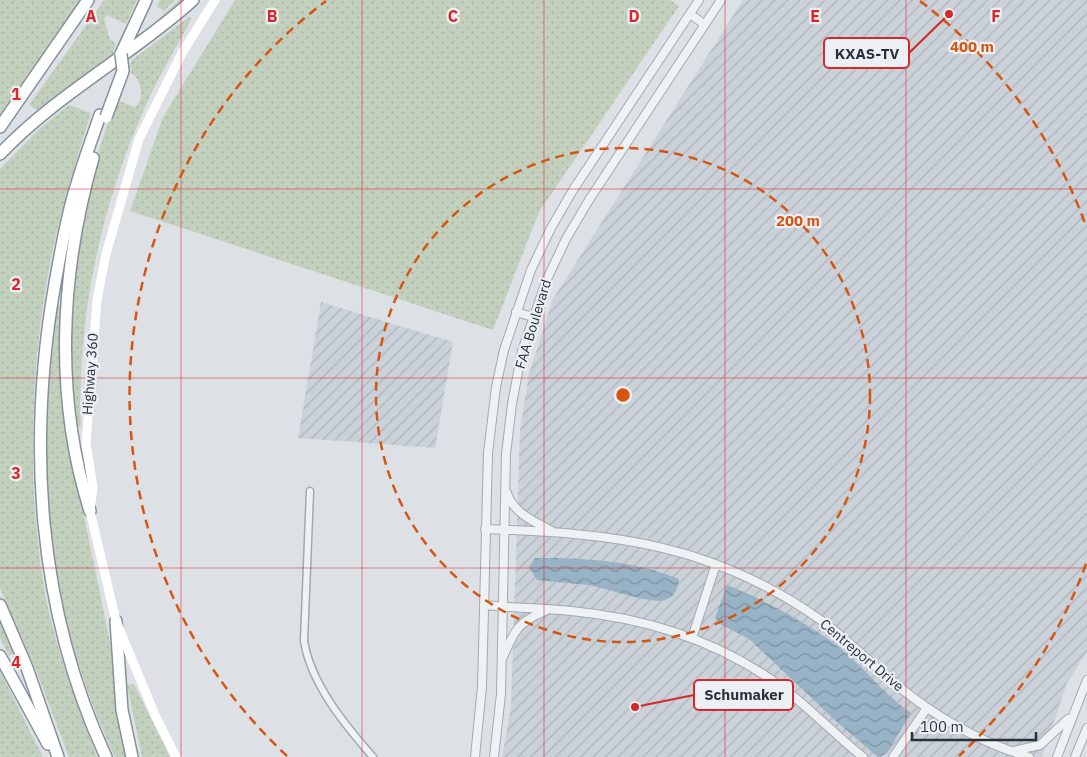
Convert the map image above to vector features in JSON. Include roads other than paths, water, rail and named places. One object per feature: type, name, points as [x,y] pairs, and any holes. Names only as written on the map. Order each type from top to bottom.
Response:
[{"type":"highway","points":[[0,127],[88,0]]},
{"type":"highway","points":[[90,511],[71,428],[65,358],[73,248],[103,116],[121,54],[146,0]]},
{"type":"highway","points":[[0,154],[42,115],[160,30],[193,0]]},
{"type":"highway","points":[[103,116],[76,187],[52,302],[43,382],[39,461],[45,551],[53,597],[77,684],[106,757]]},
{"type":"highway","points":[[0,605],[27,668],[58,757]]},
{"type":"highway","points":[[116,621],[122,710],[132,757]]},
{"type":"highway","points":[[0,656],[54,757]]},
{"type":"main road","name":"Highway 360","points":[[176,757],[155,715],[116,621],[90,511],[93,487],[86,444],[90,367],[97,300],[106,254],[139,139],[182,53],[215,0]]},
{"type":"street","name":"FAA Boulevard","points":[[475,757],[482,687],[488,453],[496,387],[516,312],[531,270],[573,190],[699,0]]},
{"type":"street","name":"FAA Boulevard","points":[[494,757],[500,700],[505,489],[512,404],[522,351],[547,279],[566,239],[721,0]]},
{"type":"street","points":[[690,14],[704,24]]},
{"type":"street","points":[[516,312],[533,317]]},
{"type":"street","points":[[505,489],[509,502],[522,514],[554,532]]},
{"type":"street","points":[[310,491],[304,641],[306,656],[324,690],[352,734],[372,757]]},
{"type":"street","name":"Centreport Drive","points":[[486,529],[554,532],[629,539],[716,564],[777,592],[822,621],[927,708],[965,731],[1029,757]]},
{"type":"street","points":[[692,638],[716,564]]},
{"type":"street","points":[[484,605],[599,614],[635,621],[692,638],[742,661],[780,686],[863,757]]},
{"type":"street","points":[[501,662],[513,632],[527,620],[548,609]]},
{"type":"street","points":[[1057,757],[1071,716],[1087,680]]},
{"type":"street","points":[[893,757],[927,708]]},
{"type":"street","points":[[1011,751],[1040,745],[1071,716]]},
{"type":"street","points":[[1075,757],[1087,728]]},
{"type":"water","points":[[535,558],[608,561],[626,564],[679,579],[679,582],[677,589],[668,599],[648,600],[588,585],[537,580],[529,567]]},
{"type":"water","points":[[727,585],[779,609],[828,639],[850,656],[890,696],[911,713],[887,753],[878,757],[838,723],[749,639],[720,624],[715,618]]},
{"type":"place","name":"KXAS-TV","points":[[949,14]]},
{"type":"place","name":"Schumaker","points":[[635,707]]}]
